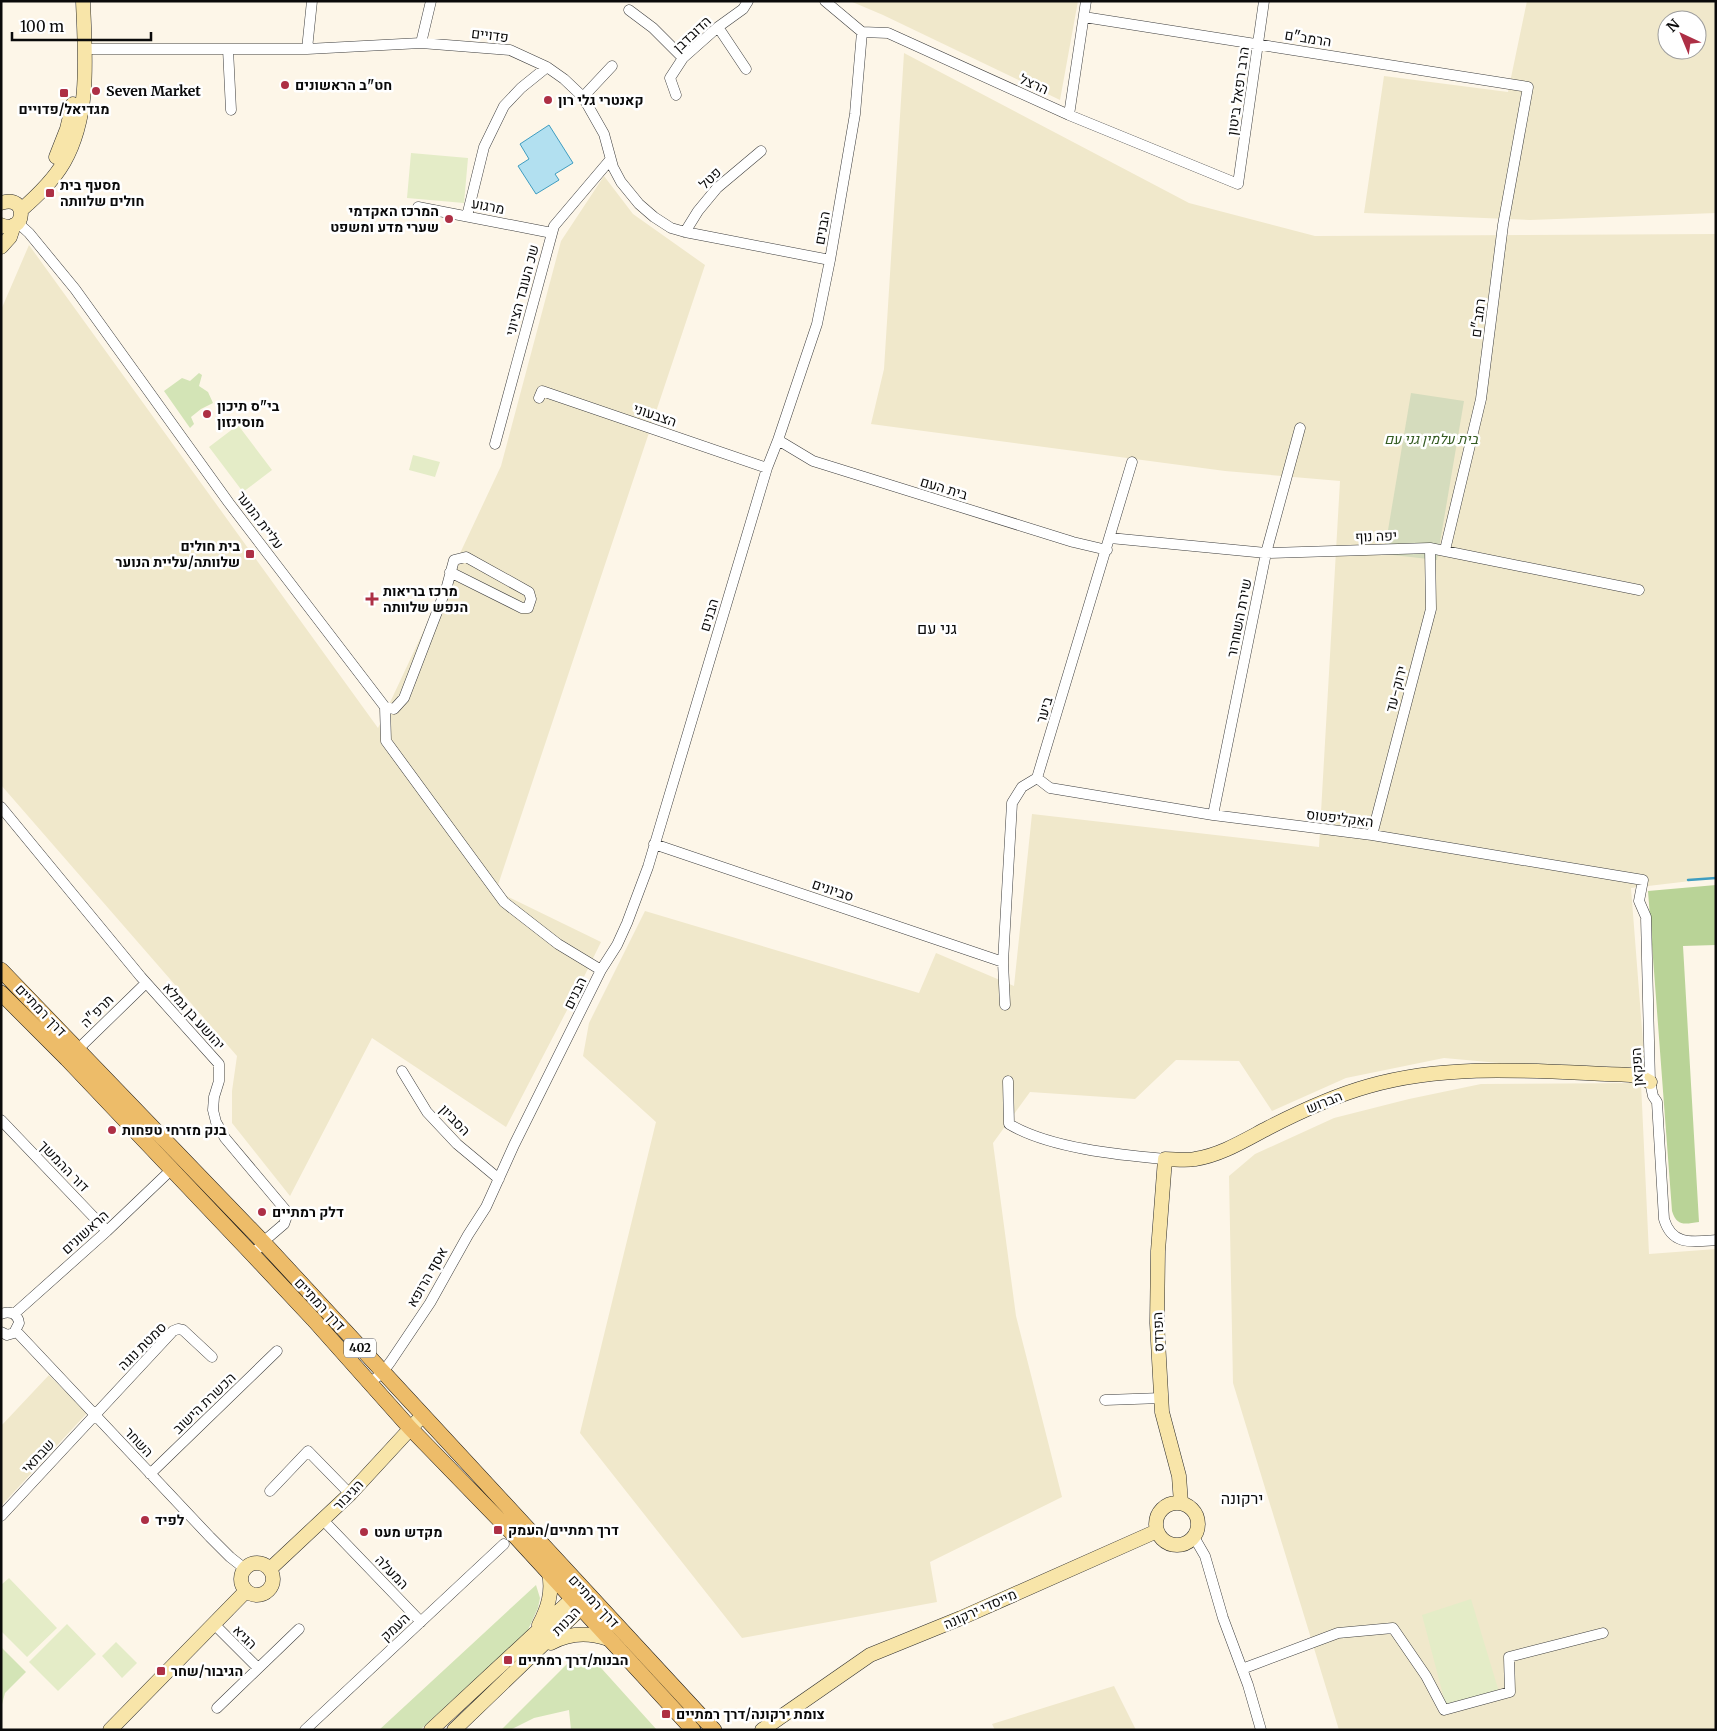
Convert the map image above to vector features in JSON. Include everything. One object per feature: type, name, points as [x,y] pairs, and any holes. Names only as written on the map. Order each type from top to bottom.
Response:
[{"type":"main road","name":"דרך רמתיים","points":[[1,970],[172,1169],[254,1255],[410,1428],[514,1535],[693,1730]]},
{"type":"main road","name":"דרך רמתיים","points":[[1,993],[73,1054],[263,1242],[714,1730]]},
{"type":"street","points":[[1,247],[10,237],[10,211],[36,184],[56,157],[67,129],[78,86],[76,1]]},
{"type":"street","points":[[10,211],[43,191],[64,162],[76,133],[85,86],[83,1]]},
{"type":"street","points":[[307,48],[312,1]]},
{"type":"street","points":[[421,43],[431,1]]},
{"type":"street","name":"הדובדבן","points":[[676,95],[670,78],[683,58],[742,9],[748,1]]},
{"type":"street","points":[[826,1],[862,32]]},
{"type":"street","points":[[1069,115],[1086,1]]},
{"type":"street","name":"הרב רפאל ביטון","points":[[1238,184],[1264,1]]},
{"type":"street","points":[[629,10],[653,28],[683,58]]},
{"type":"street","name":"הרמב\"ם","points":[[1084,17],[1528,87]]},
{"type":"street","points":[[718,27],[746,69]]},
{"type":"street","name":"הרצל","points":[[862,32],[888,33],[1069,115],[1238,184]]},
{"type":"street","name":"הבנים","points":[[499,1179],[601,970],[627,924],[654,844],[767,468],[817,324],[855,114],[862,32]]},
{"type":"street","name":"פדויים","points":[[85,49],[307,48],[421,43],[510,50],[546,67],[564,79],[583,97],[604,134],[610,160],[622,182],[639,204],[654,217],[671,228],[686,232],[830,260]]},
{"type":"street","points":[[228,49],[231,110]]},
{"type":"street","points":[[583,97],[612,66]]},
{"type":"street","points":[[467,216],[484,147],[504,106],[521,88],[546,67]]},
{"type":"street","name":"רמב\"ם","points":[[1445,550],[1481,398],[1503,225],[1528,87]]},
{"type":"street","name":"פטל","points":[[686,232],[698,211],[717,188],[761,151]]},
{"type":"street","name":"שכ העובד הציוני","points":[[495,444],[554,226],[610,160]]},
{"type":"street","name":"מרגוע","points":[[418,207],[552,233]]},
{"type":"street","name":"עליית הנוער","points":[[10,211],[75,289],[229,503],[385,708]]},
{"type":"street","name":"הצבעוני","points":[[539,398],[542,391],[767,468]]},
{"type":"street","name":"שירת השחרור","points":[[1213,816],[1266,553],[1300,428]]},
{"type":"street","name":"בית העם","points":[[778,440],[813,462],[1073,542],[1107,550]]},
{"type":"street","name":"ביער","points":[[1037,778],[1132,462]]},
{"type":"street","name":"יפה נוף","points":[[1110,538],[1266,553],[1430,548],[1639,590]]},
{"type":"street","name":"ירוק-עד","points":[[1372,835],[1431,609],[1430,548]]},
{"type":"street","points":[[450,572],[522,608],[528,608],[531,599],[530,592],[466,557],[454,560],[404,698],[394,709],[385,708],[386,741],[504,902],[558,944],[601,970]]},
{"type":"street","points":[[1005,1005],[1003,962],[1012,804],[1022,787],[1037,778]]},
{"type":"street","name":"האקליפטוס","points":[[1037,778],[1050,788],[1213,816],[1372,835],[1643,880]]},
{"type":"street","name":"יהושע בן גמלא","points":[[1,807],[146,982],[220,1064],[219,1081],[212,1110],[216,1122],[225,1138],[288,1213],[284,1224],[263,1242],[254,1255]]},
{"type":"street","name":"סביונים","points":[[654,844],[1003,962]]},
{"type":"street","name":"הפקאן","points":[[1643,880],[1639,901],[1646,917],[1650,1082],[1653,1096],[1657,1102],[1664,1219],[1670,1233],[1682,1240],[1690,1242],[1716,1240]]},
{"type":"street","name":"תרפ\"ה","points":[[73,1054],[146,982]]},
{"type":"street","name":"הסביון","points":[[402,1071],[427,1112],[457,1144],[499,1179]]},
{"type":"street","name":"הברוש","points":[[1008,1081],[1009,1124],[1022,1132],[1059,1143],[1116,1155],[1193,1160],[1235,1146],[1317,1104],[1369,1086],[1424,1074],[1496,1071],[1630,1075],[1641,1077],[1650,1082]]},
{"type":"street","name":"דור ההמשך","points":[[1,1120],[107,1231]]},
{"type":"street","name":"הפרדס","points":[[1165,1159],[1158,1251],[1157,1323],[1162,1412],[1179,1476],[1181,1503]]},
{"type":"street","name":"הראשונים","points":[[14,1314],[107,1231],[172,1169]]},
{"type":"street","name":"אסף הרופא","points":[[370,1383],[383,1372],[430,1303],[486,1207],[499,1179]]},
{"type":"street","points":[[1,1314],[8,1312],[14,1314],[19,1324],[16,1330],[10,1334],[1,1332]]},
{"type":"street","name":"השחר","points":[[16,1330],[210,1537],[244,1568]]},
{"type":"street","name":"סמטת נוגה","points":[[95,1415],[173,1331],[183,1330],[212,1357]]},
{"type":"street","name":"הכשרת הישוב","points":[[150,1474],[277,1351]]},
{"type":"street","points":[[1105,1400],[1162,1398]]},
{"type":"street","name":"שבתאי","points":[[1,1516],[95,1415]]},
{"type":"street","name":"הגיבור","points":[[270,1570],[350,1494],[422,1416]]},
{"type":"street","points":[[270,1491],[308,1451],[350,1494]]},
{"type":"street","points":[[1174,1503],[1181,1503],[1187,1505],[1196,1514],[1198,1530],[1194,1537],[1186,1544],[1180,1546],[1172,1545],[1160,1538],[1156,1521],[1162,1509],[1174,1503]]},
{"type":"street","name":"המעלה","points":[[323,1520],[420,1622]]},
{"type":"street","name":"מייסדי ירקונה","points":[[762,1730],[870,1655],[961,1618],[1157,1531]]},
{"type":"street","points":[[1194,1537],[1205,1556],[1223,1618],[1242,1669],[1260,1730]]},
{"type":"street","name":"העמק","points":[[305,1730],[504,1544]]},
{"type":"street","points":[[252,1563],[262,1563],[270,1570],[273,1580],[265,1593],[255,1595],[242,1587],[240,1577],[244,1568],[252,1563]]},
{"type":"street","name":"הבנות","points":[[534,1633],[544,1616],[551,1593],[549,1573]]},
{"type":"street","points":[[110,1730],[246,1591]]},
{"type":"street","name":"הבנות","points":[[454,1730],[537,1650],[587,1593]]},
{"type":"street","name":"הבנות","points":[[431,1730],[534,1633],[576,1604]]},
{"type":"street","name":"הגיא","points":[[214,1624],[258,1668]]},
{"type":"street","points":[[1242,1669],[1338,1633],[1392,1628],[1426,1676],[1444,1710],[1510,1692],[1509,1657],[1603,1633]]},
{"type":"street","name":"הגיא","points":[[217,1708],[299,1629]]},
{"type":"street","name":"הבנות","points":[[537,1650],[566,1635],[597,1635],[608,1639]]},
{"type":"street","name":"מייסדי ירקונה","points":[[776,1730],[809,1698]]},
{"type":"green space","points":[[850,1],[1078,1],[1060,100],[883,15]]},
{"type":"green space","points":[[1527,1],[1716,1],[1716,213],[1530,220],[1364,213],[1384,76],[1508,92]]},
{"type":"green space","points":[[904,53],[1189,203],[1315,236],[1716,234],[1716,878],[1631,888],[1645,1068],[1499,1063],[1444,1058],[1346,1078],[1272,1111],[1239,1061],[1176,1060],[1135,1099],[1030,1092],[993,1143],[1016,1316],[1062,1497],[930,1562],[937,1602],[742,1638],[580,1433],[656,1122],[583,1056],[589,1023],[645,911],[919,993],[936,953],[1014,986],[1032,814],[1319,847],[1340,481],[1225,471],[871,424],[884,369]]},
{"type":"green space","points":[[411,153],[468,158],[464,203],[407,198]]},
{"type":"green space","points":[[604,176],[633,214],[705,265],[496,891],[601,942],[506,1127],[372,1038],[290,1196],[232,1123],[232,1091],[237,1056],[1,785],[1,310],[29,245],[378,728],[501,466],[561,241]]},
{"type":"green space","points":[[199,373],[202,375],[199,386],[208,392],[213,403],[191,417],[194,424],[190,428],[164,391],[182,378],[190,381]]},
{"type":"green space","name":"בית עלמין גני עם","points":[[1411,393],[1464,401],[1437,560],[1384,554]]},
{"type":"green space","points":[[238,425],[272,470],[243,492],[209,447]]},
{"type":"green space","points":[[413,455],[440,462],[435,477],[409,470]]},
{"type":"green space","points":[[1716,885],[1716,945],[1683,946],[1699,1222],[1686,1224],[1676,1220],[1672,1211],[1648,891]]},
{"type":"green space","points":[[1641,1083],[1649,1254],[1716,1249],[1716,1730],[1339,1730],[1233,1383],[1229,1176],[1255,1154],[1334,1118],[1409,1099],[1481,1084]]},
{"type":"green space","points":[[49,1375],[87,1413],[1,1506],[1,1426]]},
{"type":"green space","points":[[9,1578],[57,1628],[27,1657],[1,1631],[1,1585]]},
{"type":"green space","points":[[536,1585],[540,1598],[538,1608],[527,1632],[420,1730],[379,1730]]},
{"type":"green space","points":[[1471,1599],[1499,1692],[1446,1706],[1422,1615]]},
{"type":"green space","points":[[67,1624],[96,1654],[58,1691],[29,1662]]},
{"type":"green space","points":[[116,1642],[137,1663],[122,1678],[102,1656]]},
{"type":"green space","points":[[1,1647],[26,1672],[5,1693],[1,1708]]},
{"type":"green space","points":[[580,1654],[593,1659],[657,1730],[571,1730],[569,1710],[534,1718],[510,1730],[501,1730],[576,1655]]},
{"type":"green space","points":[[1114,1686],[1136,1730],[995,1730],[992,1724]]},
{"type":"water","points":[[549,125],[573,163],[555,174],[559,180],[536,194],[518,166],[529,159],[520,144]]},
{"type":"waterway","points":[[1688,880],[1716,878]]},
{"type":"place","name":"חט\"ב הראשונים","points":[[285,85]]},
{"type":"place","name":"Seven Market","points":[[96,91]]},
{"type":"place","name":"מגדיאל/פדויים","points":[[64,93]]},
{"type":"place","name":"קאנטרי גלי רון","points":[[548,100]]},
{"type":"place","name":"מסעף בית חולים שלוותה","points":[[50,193]]},
{"type":"place","name":"המרכז האקדמי שערי מדע ומשפט","points":[[449,219]]},
{"type":"place","name":"בי\"ס תיכון מוסינזון","points":[[207,414]]},
{"type":"place","name":"בית חולים שלוותה/עליית הנוער","points":[[250,554]]},
{"type":"place","name":"מרכז בריאות הנפש שלוותה","points":[[372,599]]},
{"type":"place","name":"בנק מזרחי טפחות","points":[[112,1130]]},
{"type":"place","name":"דלק רמתיים","points":[[262,1212]]},
{"type":"place","name":"לפיד","points":[[145,1520]]},
{"type":"place","name":"דרך רמתיים/העמק","points":[[498,1530]]},
{"type":"place","name":"מקדש מעט","points":[[364,1532]]},
{"type":"place","name":"הבנות/דרך רמתיים","points":[[508,1660]]},
{"type":"place","name":"הגיבור/שחר","points":[[161,1671]]},
{"type":"place","name":"צומת ירקונה/דרך רמתיים","points":[[666,1714]]},
{"type":"district","name":"גני עם","points":[[937,628]]},
{"type":"district","name":"ירקונה","points":[[1242,1498]]}]
